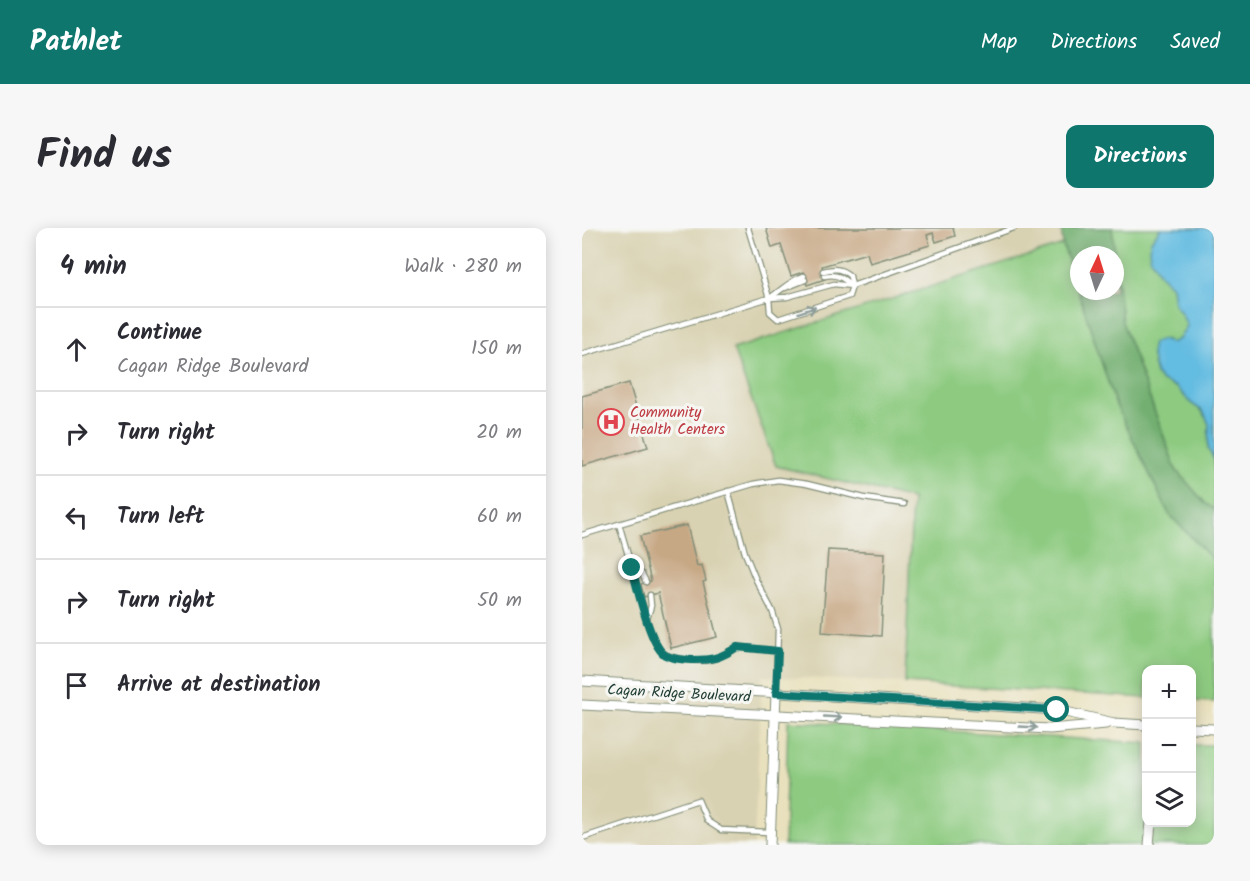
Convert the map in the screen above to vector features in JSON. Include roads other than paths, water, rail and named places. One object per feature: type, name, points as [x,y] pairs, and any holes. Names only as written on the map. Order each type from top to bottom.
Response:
[{"type":"street","name":"Cagan Ridge Boulevard","points":[[582,681],[1057,710],[1114,723]]},
{"type":"street","points":[[770,845],[776,693]]},
{"type":"street","name":"Cagan Ridge Boulevard","points":[[582,705],[1050,729],[1114,723],[1142,725]]},
{"type":"street","points":[[1196,728],[1214,729]]},
{"type":"street","points":[[1149,845],[1151,827]]},
{"type":"lane","points":[[748,228],[770,312],[778,319],[849,296],[852,286],[850,276],[846,272],[834,267],[824,273]]},
{"type":"lane","points":[[768,298],[787,297],[834,284],[852,286],[1014,228]]},
{"type":"lane","points":[[582,354],[768,298],[785,288],[790,281],[805,278]]},
{"type":"lane","points":[[582,535],[728,491],[778,480],[904,504]]},
{"type":"lane","points":[[728,491],[745,553],[772,610],[778,629],[776,693]]},
{"type":"lane","points":[[619,524],[647,620],[657,645],[664,654],[688,660],[709,660],[724,656],[737,647],[778,651]]},
{"type":"lane","points":[[632,568],[642,574],[646,582]]},
{"type":"lane","points":[[647,620],[651,606],[650,595]]},
{"type":"lane","points":[[582,838],[698,800],[707,821],[721,830],[770,832]]},
{"type":"water","points":[[1161,228],[1214,228],[1214,459],[1208,449],[1209,424],[1203,411],[1192,404],[1176,387],[1162,381],[1156,374],[1151,353],[1153,343],[1166,340],[1171,343],[1179,339],[1187,326],[1174,303],[1172,286],[1159,273],[1150,257],[1151,241]]},
{"type":"place","name":"Community Health Centers","points":[[611,422]]}]
